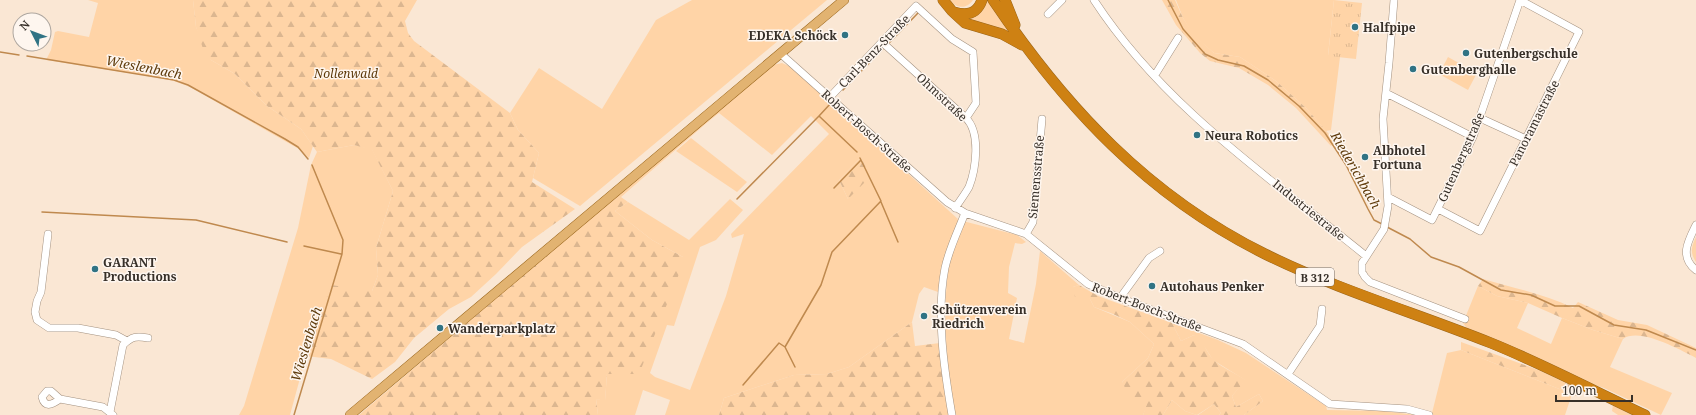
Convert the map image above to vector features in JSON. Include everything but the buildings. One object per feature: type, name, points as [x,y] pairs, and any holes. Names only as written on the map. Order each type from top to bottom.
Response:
[{"type":"highway","points":[[943,0],[965,23],[1002,34],[1024,45]]},
{"type":"highway","points":[[952,11],[961,14],[972,13],[976,10],[982,0]]},
{"type":"highway","name":"B 312","points":[[993,0],[1024,45],[1065,97],[1117,151],[1177,200],[1233,237],[1315,277],[1460,331],[1528,359],[1645,415]]},
{"type":"highway","points":[[1005,0],[1024,45]]},
{"type":"main road","points":[[350,415],[682,134],[781,54],[844,0]]},
{"type":"street","points":[[1048,14],[1062,0]]},
{"type":"street","name":"Industriestraße","points":[[1094,0],[1115,29],[1154,76],[1207,129],[1366,256]]},
{"type":"street","points":[[1394,0],[1383,124],[1388,197],[1385,226],[1366,256],[1362,268],[1365,278],[1370,282],[1465,319]]},
{"type":"street","name":"Gutenbergstraße","points":[[1388,197],[1432,220],[1473,136],[1520,0]]},
{"type":"street","name":"Panoramastraße","points":[[1438,209],[1480,231],[1579,32],[1520,0]]},
{"type":"street","name":"Carl-Benz-Straße","points":[[830,97],[916,6],[952,39],[972,52],[976,102],[975,107],[966,118]]},
{"type":"street","points":[[1154,76],[1178,38]]},
{"type":"street","name":"Ohmstraße","points":[[882,43],[966,118],[971,125],[975,138],[975,162],[969,187],[955,208]]},
{"type":"street","name":"Robert-Bosch-Straße","points":[[781,54],[955,208],[1026,234],[1088,284],[1120,298],[1243,344],[1330,404],[1407,409],[1429,415]]},
{"type":"street","points":[[1386,93],[1473,136]]},
{"type":"street","points":[[1480,118],[1526,139]]},
{"type":"street","name":"Siemensstraße","points":[[1026,234],[1033,222],[1042,119]]},
{"type":"street","points":[[952,415],[946,382],[942,294],[945,267],[965,212]]},
{"type":"street","points":[[1696,225],[1685,248],[1688,261],[1696,270]]},
{"type":"street","points":[[48,234],[41,292],[37,301],[37,320],[49,328],[78,328],[116,335],[127,341]]},
{"type":"street","points":[[1120,298],[1149,258],[1160,251]]},
{"type":"street","points":[[1288,374],[1320,326],[1322,309]]},
{"type":"street","points":[[60,398],[103,407],[112,413],[120,357],[124,345],[127,341],[136,336],[148,338]]},
{"type":"green space","points":[[88,0],[193,0],[196,27],[211,60],[235,74],[267,106],[301,129],[313,146],[309,158],[299,149],[190,87],[174,81],[46,60],[50,52],[52,52],[55,32],[58,31],[89,37],[98,3]]},
{"type":"green space","name":"Nollenwald","points":[[193,0],[417,0],[405,21],[408,33],[414,41],[510,113],[518,130],[539,153],[532,182],[575,209],[522,247],[471,297],[449,309],[414,338],[395,362],[372,379],[331,359],[306,356],[331,285],[372,291],[378,275],[376,248],[393,191],[372,150],[354,145],[317,152],[301,129],[267,106],[235,74],[205,55],[196,27]]},
{"type":"green space","points":[[692,0],[827,0],[580,206],[533,178],[539,153],[518,130],[510,113],[539,68],[602,109],[656,20]]},
{"type":"green space","points":[[949,0],[973,0],[964,7],[961,7],[955,5]]},
{"type":"green space","points":[[987,0],[1012,35],[963,17]]},
{"type":"green space","points":[[1162,0],[1175,0],[1183,18],[1195,36],[1214,53],[1240,57],[1276,81],[1306,108],[1335,141],[1331,146],[1296,108],[1268,85],[1239,68],[1210,61],[1200,53],[1176,25]]},
{"type":"green space","points":[[1176,0],[1334,0],[1328,55],[1340,57],[1331,130],[1326,131],[1306,108],[1276,81],[1240,57],[1214,53],[1194,36],[1183,18]]},
{"type":"green space","points":[[1334,0],[1362,3],[1356,59],[1328,56]]},
{"type":"green space","points":[[1448,57],[1477,73],[1468,90],[1439,74]]},
{"type":"green space","points":[[782,63],[791,67],[959,220],[1017,235],[1026,242],[1022,244],[1015,243],[1009,267],[1008,293],[1017,298],[1009,339],[1024,343],[1036,284],[1040,251],[1079,285],[1073,287],[1090,299],[1094,307],[1130,322],[1154,344],[1148,358],[1122,382],[1148,404],[1143,415],[952,415],[947,361],[946,325],[946,289],[948,271],[942,272],[938,292],[924,287],[919,294],[912,322],[849,367],[827,374],[794,375],[724,398],[719,415],[665,415],[670,400],[643,390],[635,415],[598,415],[596,399],[605,400],[607,374],[683,257],[652,240],[615,211],[628,202],[689,240],[730,199],[743,210],[716,240],[700,247],[674,326],[667,325],[650,373],[655,377],[690,390],[726,296],[744,234],[732,238],[731,234],[829,134],[811,116],[772,155],[719,113],[709,121],[707,118],[773,65]],"holes":[[[861,157],[848,199],[839,180]]]},
{"type":"green space","points":[[707,118],[709,121],[621,197],[628,202],[615,211],[652,240],[683,257],[683,264],[639,374],[607,374],[605,401],[596,399],[598,415],[359,415]]},
{"type":"green space","points":[[691,138],[747,182],[737,192],[676,151]]},
{"type":"green space","points":[[354,145],[372,149],[393,191],[376,248],[378,275],[372,291],[306,356],[290,415],[239,415],[244,406],[298,228],[311,165],[317,152]]},
{"type":"green space","points":[[861,157],[870,177],[848,199],[839,180]]},
{"type":"green space","points":[[1696,237],[1696,262],[1692,250]]},
{"type":"green space","points":[[1483,279],[1540,295],[1573,308],[1578,302],[1618,320],[1647,325],[1696,348],[1696,358],[1660,341],[1639,336],[1630,336],[1623,339],[1593,330],[1528,303],[1497,296],[1478,286]]},
{"type":"green space","points":[[1079,285],[1098,296],[1172,323],[1181,341],[1194,335],[1202,338],[1205,347],[1213,359],[1246,380],[1232,396],[1236,407],[1259,394],[1263,401],[1244,415],[1219,415],[1221,413],[1214,404],[1197,415],[1185,411],[1172,400],[1163,415],[1143,415],[1147,404],[1130,397],[1122,382],[1148,358],[1154,344],[1130,322],[1094,307],[1090,299],[1075,297],[1073,287]]},
{"type":"green space","points":[[1478,286],[1497,296],[1528,303],[1517,328],[1551,344],[1562,318],[1593,330],[1623,339],[1610,367],[1672,393],[1661,415],[1604,388],[1583,381],[1468,330],[1463,323]]},
{"type":"green space","points":[[912,322],[915,346],[940,343],[951,415],[719,415],[724,398],[794,375],[827,374],[849,367]]},
{"type":"green space","points":[[1172,323],[1218,340],[1246,353],[1326,406],[1327,410],[1383,411],[1417,415],[1244,415],[1263,401],[1259,394],[1236,407],[1232,396],[1245,380],[1213,360],[1204,346],[1194,335],[1181,341]]},
{"type":"green space","points":[[1461,342],[1541,371],[1579,389],[1577,396],[1461,350]]},
{"type":"green space","points":[[1461,350],[1572,394],[1565,415],[1425,415],[1432,413],[1447,353]]},
{"type":"green space","points":[[1172,400],[1185,411],[1197,415],[1163,415]]},
{"type":"green space","points":[[1214,404],[1221,413],[1219,415],[1198,415]]},
{"type":"green space","points":[[1613,405],[1632,415],[1618,415],[1612,411]]},
{"type":"waterway","name":"Riederichbach","points":[[1168,0],[1183,29],[1205,54],[1218,60],[1244,66],[1268,80],[1299,106],[1325,133],[1346,165],[1374,220],[1382,224]]},
{"type":"waterway","points":[[889,43],[918,13]]},
{"type":"waterway","points":[[843,90],[883,49]]},
{"type":"waterway","name":"Wieslenbach","points":[[0,52],[19,55]]},
{"type":"waterway","name":"Wieslenbach","points":[[27,56],[174,80],[188,85],[298,147],[308,159]]},
{"type":"waterway","points":[[831,103],[819,116],[857,152]]},
{"type":"waterway","points":[[737,199],[819,116]]},
{"type":"waterway","points":[[795,367],[785,347],[821,285],[832,252],[881,201],[860,158]]},
{"type":"waterway","points":[[834,188],[861,160]]},
{"type":"waterway","name":"Wieslenbach","points":[[294,415],[342,254],[343,240],[312,165]]},
{"type":"waterway","points":[[881,202],[898,242]]},
{"type":"waterway","points":[[42,212],[196,220],[287,242]]},
{"type":"waterway","name":"Riederichbach","points":[[1387,227],[1410,239],[1431,257],[1459,267],[1501,290],[1531,295],[1555,306],[1579,306],[1614,325],[1646,330],[1696,350]]},
{"type":"waterway","points":[[304,246],[341,254]]},
{"type":"waterway","points":[[743,385],[779,343],[785,347]]},
{"type":"place","name":"Halfpipe","points":[[1355,27]]},
{"type":"place","name":"EDEKA Schöck","points":[[845,35]]},
{"type":"place","name":"Gutenbergschule","points":[[1466,53]]},
{"type":"place","name":"Gutenberghalle","points":[[1413,69]]},
{"type":"place","name":"Neura Robotics","points":[[1197,135]]},
{"type":"place","name":"Albhotel Fortuna","points":[[1365,157]]},
{"type":"place","name":"GARANT Productions","points":[[95,269]]},
{"type":"place","name":"Autohaus Penker","points":[[1152,286]]},
{"type":"place","name":"Schützenverein Riedrich","points":[[924,316]]},
{"type":"place","name":"Wanderparkplatz","points":[[440,328]]}]
